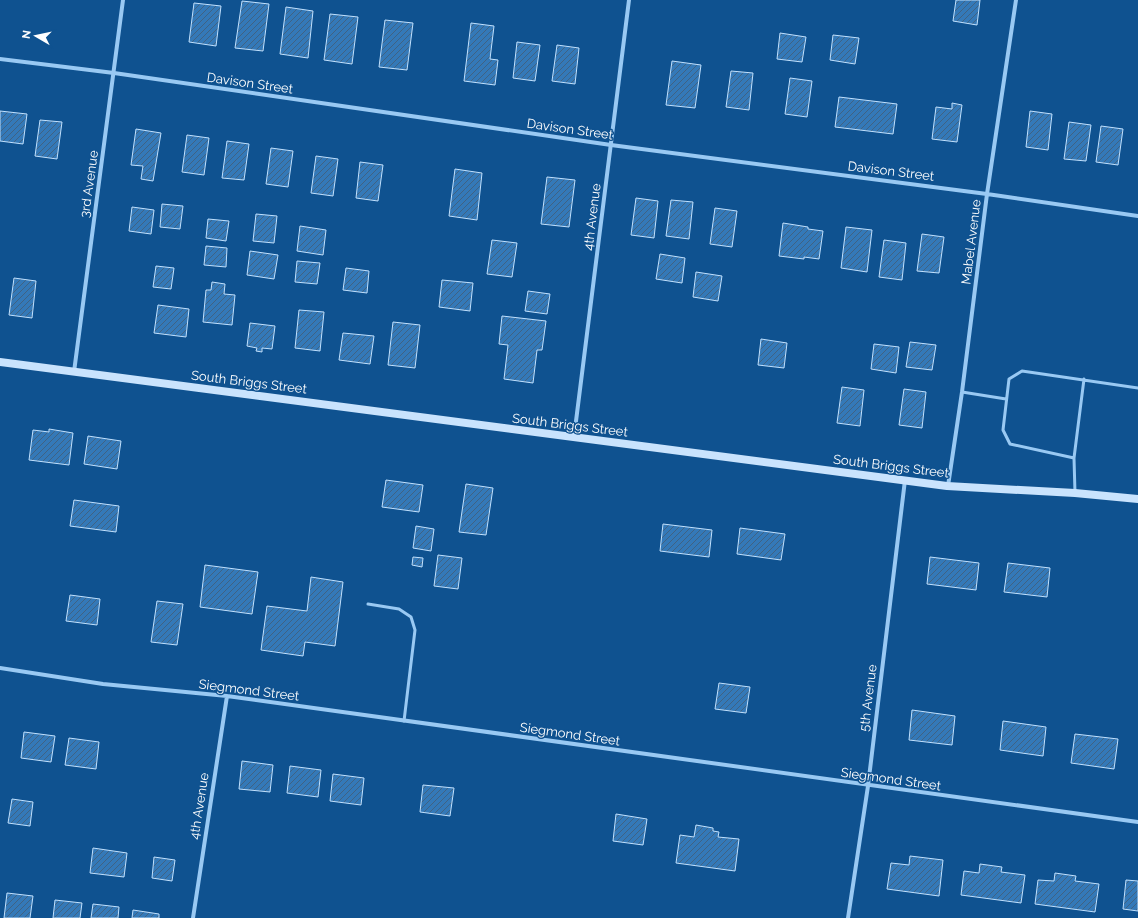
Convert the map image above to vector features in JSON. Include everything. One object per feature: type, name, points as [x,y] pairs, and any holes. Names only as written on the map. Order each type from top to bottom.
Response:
[{"type":"street","name":"3rd Avenue","points":[[74,372],[123,0]]},
{"type":"street","name":"4th Avenue","points":[[574,437],[629,0]]},
{"type":"street","name":"Mabel Avenue","points":[[948,486],[962,392],[987,194],[1016,0]]},
{"type":"street","name":"Davison Street","points":[[0,59],[114,73],[611,145],[987,194],[1138,216]]},
{"type":"street","name":"South Briggs Street","points":[[0,362],[948,486],[1075,493],[1138,499]]},
{"type":"street","name":"5th Avenue","points":[[848,918],[868,786],[905,480]]},
{"type":"street","name":"Siegmond Street","points":[[0,668],[103,684],[227,696],[868,786],[1138,822]]},
{"type":"street","name":"4th Avenue","points":[[193,918],[227,696]]},
{"type":"lane","points":[[1074,458],[1010,444],[1003,430],[1009,379],[1022,371],[1138,388]]},
{"type":"lane","points":[[1075,493],[1074,458],[1084,379]]},
{"type":"lane","points":[[962,392],[1006,399]]},
{"type":"lane","points":[[368,604],[399,609],[411,616],[415,630],[404,721]]},
{"type":"building","points":[[956,0],[980,0],[977,25],[953,21]]},
{"type":"building","points":[[242,1],[269,4],[263,51],[235,48]]},
{"type":"building","points":[[194,3],[221,6],[216,46],[189,42]]},
{"type":"building","points":[[286,7],[313,11],[308,58],[280,54]]},
{"type":"building","points":[[330,14],[358,17],[352,64],[324,60]]},
{"type":"building","points":[[385,20],[413,23],[407,70],[379,67]]},
{"type":"building","points":[[471,23],[494,26],[490,59],[498,60],[495,85],[464,81]]},
{"type":"building","points":[[780,33],[806,37],[802,62],[777,59]]},
{"type":"building","points":[[833,35],[859,38],[855,64],[830,60]]},
{"type":"building","points":[[517,42],[540,45],[535,81],[513,78]]},
{"type":"building","points":[[557,45],[579,48],[575,84],[552,81]]},
{"type":"building","points":[[672,61],[701,65],[695,108],[666,105]]},
{"type":"building","points":[[731,71],[753,73],[749,110],[726,107]]},
{"type":"building","points":[[790,78],[812,81],[807,117],[785,114]]},
{"type":"building","points":[[839,97],[897,104],[893,134],[835,127]]},
{"type":"building","points":[[952,103],[962,105],[957,142],[932,139],[936,107],[952,109]]},
{"type":"building","points":[[0,111],[27,114],[23,144],[0,141]]},
{"type":"building","points":[[1030,111],[1052,114],[1048,150],[1026,147]]},
{"type":"building","points":[[40,120],[62,122],[57,159],[35,156]]},
{"type":"building","points":[[1069,122],[1091,125],[1086,161],[1064,159]]},
{"type":"building","points":[[1101,126],[1123,129],[1118,165],[1096,162]]},
{"type":"building","points":[[136,129],[161,133],[153,181],[141,179],[143,166],[131,165]]},
{"type":"building","points":[[187,135],[209,138],[204,175],[182,172]]},
{"type":"building","points":[[227,141],[249,144],[244,180],[222,178]]},
{"type":"building","points":[[271,148],[293,151],[288,187],[266,184]]},
{"type":"building","points":[[316,156],[338,159],[333,196],[311,193]]},
{"type":"building","points":[[360,162],[383,165],[378,201],[356,198]]},
{"type":"building","points":[[455,169],[482,173],[477,220],[449,216]]},
{"type":"building","points":[[547,177],[575,180],[569,227],[541,224]]},
{"type":"building","points":[[636,198],[658,201],[654,238],[631,235]]},
{"type":"building","points":[[671,200],[693,202],[689,239],[666,236]]},
{"type":"building","points":[[162,204],[183,206],[180,229],[160,227]]},
{"type":"building","points":[[132,207],[154,210],[151,234],[129,231]]},
{"type":"building","points":[[715,208],[737,211],[732,247],[710,244]]},
{"type":"building","points":[[256,214],[277,216],[274,243],[253,241]]},
{"type":"building","points":[[208,219],[229,221],[226,241],[206,238]]},
{"type":"building","points":[[783,223],[823,231],[819,259],[779,256]]},
{"type":"building","points":[[300,226],[326,230],[323,255],[297,251]]},
{"type":"building","points":[[846,227],[872,230],[867,272],[841,268]]},
{"type":"building","points":[[922,234],[944,237],[939,273],[917,271]]},
{"type":"building","points":[[492,240],[517,243],[512,277],[487,274]]},
{"type":"building","points":[[884,240],[906,243],[902,280],[879,277]]},
{"type":"building","points":[[206,246],[227,248],[226,267],[204,265]]},
{"type":"building","points":[[250,251],[278,255],[274,279],[247,275]]},
{"type":"building","points":[[660,254],[685,258],[682,283],[656,279]]},
{"type":"building","points":[[297,261],[320,263],[317,284],[295,282]]},
{"type":"building","points":[[156,266],[174,268],[171,289],[153,287]]},
{"type":"building","points":[[346,268],[369,271],[367,293],[343,290]]},
{"type":"building","points":[[696,272],[722,276],[718,301],[693,297]]},
{"type":"building","points":[[14,278],[36,281],[32,318],[9,315]]},
{"type":"building","points":[[442,280],[473,283],[470,311],[439,307]]},
{"type":"building","points":[[212,282],[225,284],[224,294],[235,295],[232,325],[203,322],[206,290],[211,290]]},
{"type":"building","points":[[528,291],[550,294],[547,314],[525,311]]},
{"type":"building","points":[[158,305],[189,309],[186,337],[154,333]]},
{"type":"building","points":[[299,310],[324,312],[320,351],[295,348]]},
{"type":"building","points":[[502,316],[546,321],[542,350],[537,350],[533,383],[504,379],[508,345],[499,344]]},
{"type":"building","points":[[393,322],[420,325],[415,368],[388,365]]},
{"type":"building","points":[[250,323],[275,326],[272,349],[262,348],[262,352],[256,351],[257,348],[247,346]]},
{"type":"building","points":[[343,333],[374,336],[370,364],[339,360]]},
{"type":"building","points":[[761,339],[787,343],[784,368],[758,365]]},
{"type":"building","points":[[910,342],[936,345],[932,370],[906,367]]},
{"type":"building","points":[[874,344],[899,347],[896,373],[871,369]]},
{"type":"building","points":[[842,387],[864,390],[860,426],[837,423]]},
{"type":"building","points":[[904,389],[926,392],[922,428],[899,425]]},
{"type":"building","points":[[49,429],[73,433],[69,465],[29,460],[33,430],[49,432]]},
{"type":"building","points":[[88,436],[121,441],[117,469],[84,464]]},
{"type":"building","points":[[386,480],[423,485],[419,512],[382,507]]},
{"type":"building","points":[[466,484],[493,488],[486,535],[459,532]]},
{"type":"building","points":[[74,500],[119,506],[116,532],[70,526]]},
{"type":"building","points":[[663,524],[712,530],[709,557],[660,551]]},
{"type":"building","points":[[416,526],[434,529],[431,551],[413,548]]},
{"type":"building","points":[[740,528],[785,534],[781,560],[737,554]]},
{"type":"building","points":[[438,555],[462,558],[458,589],[434,586]]},
{"type":"building","points":[[413,557],[423,558],[422,567],[412,565]]},
{"type":"building","points":[[930,557],[979,563],[976,590],[927,584]]},
{"type":"building","points":[[1008,563],[1050,568],[1047,597],[1004,592]]},
{"type":"building","points":[[205,565],[258,572],[252,614],[200,607]]},
{"type":"building","points":[[311,577],[343,582],[335,646],[305,642],[303,656],[261,650],[267,606],[307,611]]},
{"type":"building","points":[[70,595],[100,599],[97,625],[66,621]]},
{"type":"building","points":[[157,601],[183,604],[177,645],[151,642]]},
{"type":"building","points":[[719,683],[750,687],[746,713],[715,709]]},
{"type":"building","points":[[912,710],[955,716],[952,745],[909,740]]},
{"type":"building","points":[[1003,721],[1046,727],[1043,756],[1000,750]]},
{"type":"building","points":[[24,732],[55,736],[51,762],[21,758]]},
{"type":"building","points":[[1075,734],[1118,739],[1114,769],[1071,763]]},
{"type":"building","points":[[69,738],[99,742],[96,769],[65,765]]},
{"type":"building","points":[[242,761],[273,765],[270,792],[239,789]]},
{"type":"building","points":[[290,766],[321,770],[318,797],[287,793]]},
{"type":"building","points":[[333,774],[364,778],[361,805],[330,801]]},
{"type":"building","points":[[423,785],[454,788],[450,816],[420,812]]},
{"type":"building","points":[[12,799],[33,802],[30,826],[8,823]]},
{"type":"building","points":[[616,814],[647,819],[643,845],[613,841]]},
{"type":"building","points":[[696,825],[713,828],[713,831],[719,832],[718,837],[739,839],[735,871],[676,863],[680,835],[694,837]]},
{"type":"building","points":[[93,848],[127,853],[124,877],[90,873]]},
{"type":"building","points":[[910,856],[943,860],[939,896],[887,889],[891,863],[909,865]]},
{"type":"building","points":[[154,857],[175,860],[172,881],[152,878]]},
{"type":"building","points":[[980,864],[1002,867],[1001,872],[1025,875],[1021,903],[961,895],[964,871],[979,873]]},
{"type":"building","points":[[1055,873],[1076,876],[1075,881],[1099,884],[1095,912],[1035,904],[1038,880],[1054,881]]},
{"type":"building","points":[[1126,880],[1138,881],[1138,911],[1123,909]]},
{"type":"building","points":[[7,893],[33,896],[30,918],[4,918]]},
{"type":"building","points":[[55,900],[82,903],[80,918],[53,918]]},
{"type":"building","points":[[93,904],[119,907],[118,918],[91,918]]},
{"type":"building","points":[[133,910],[159,914],[159,918],[132,918]]}]
